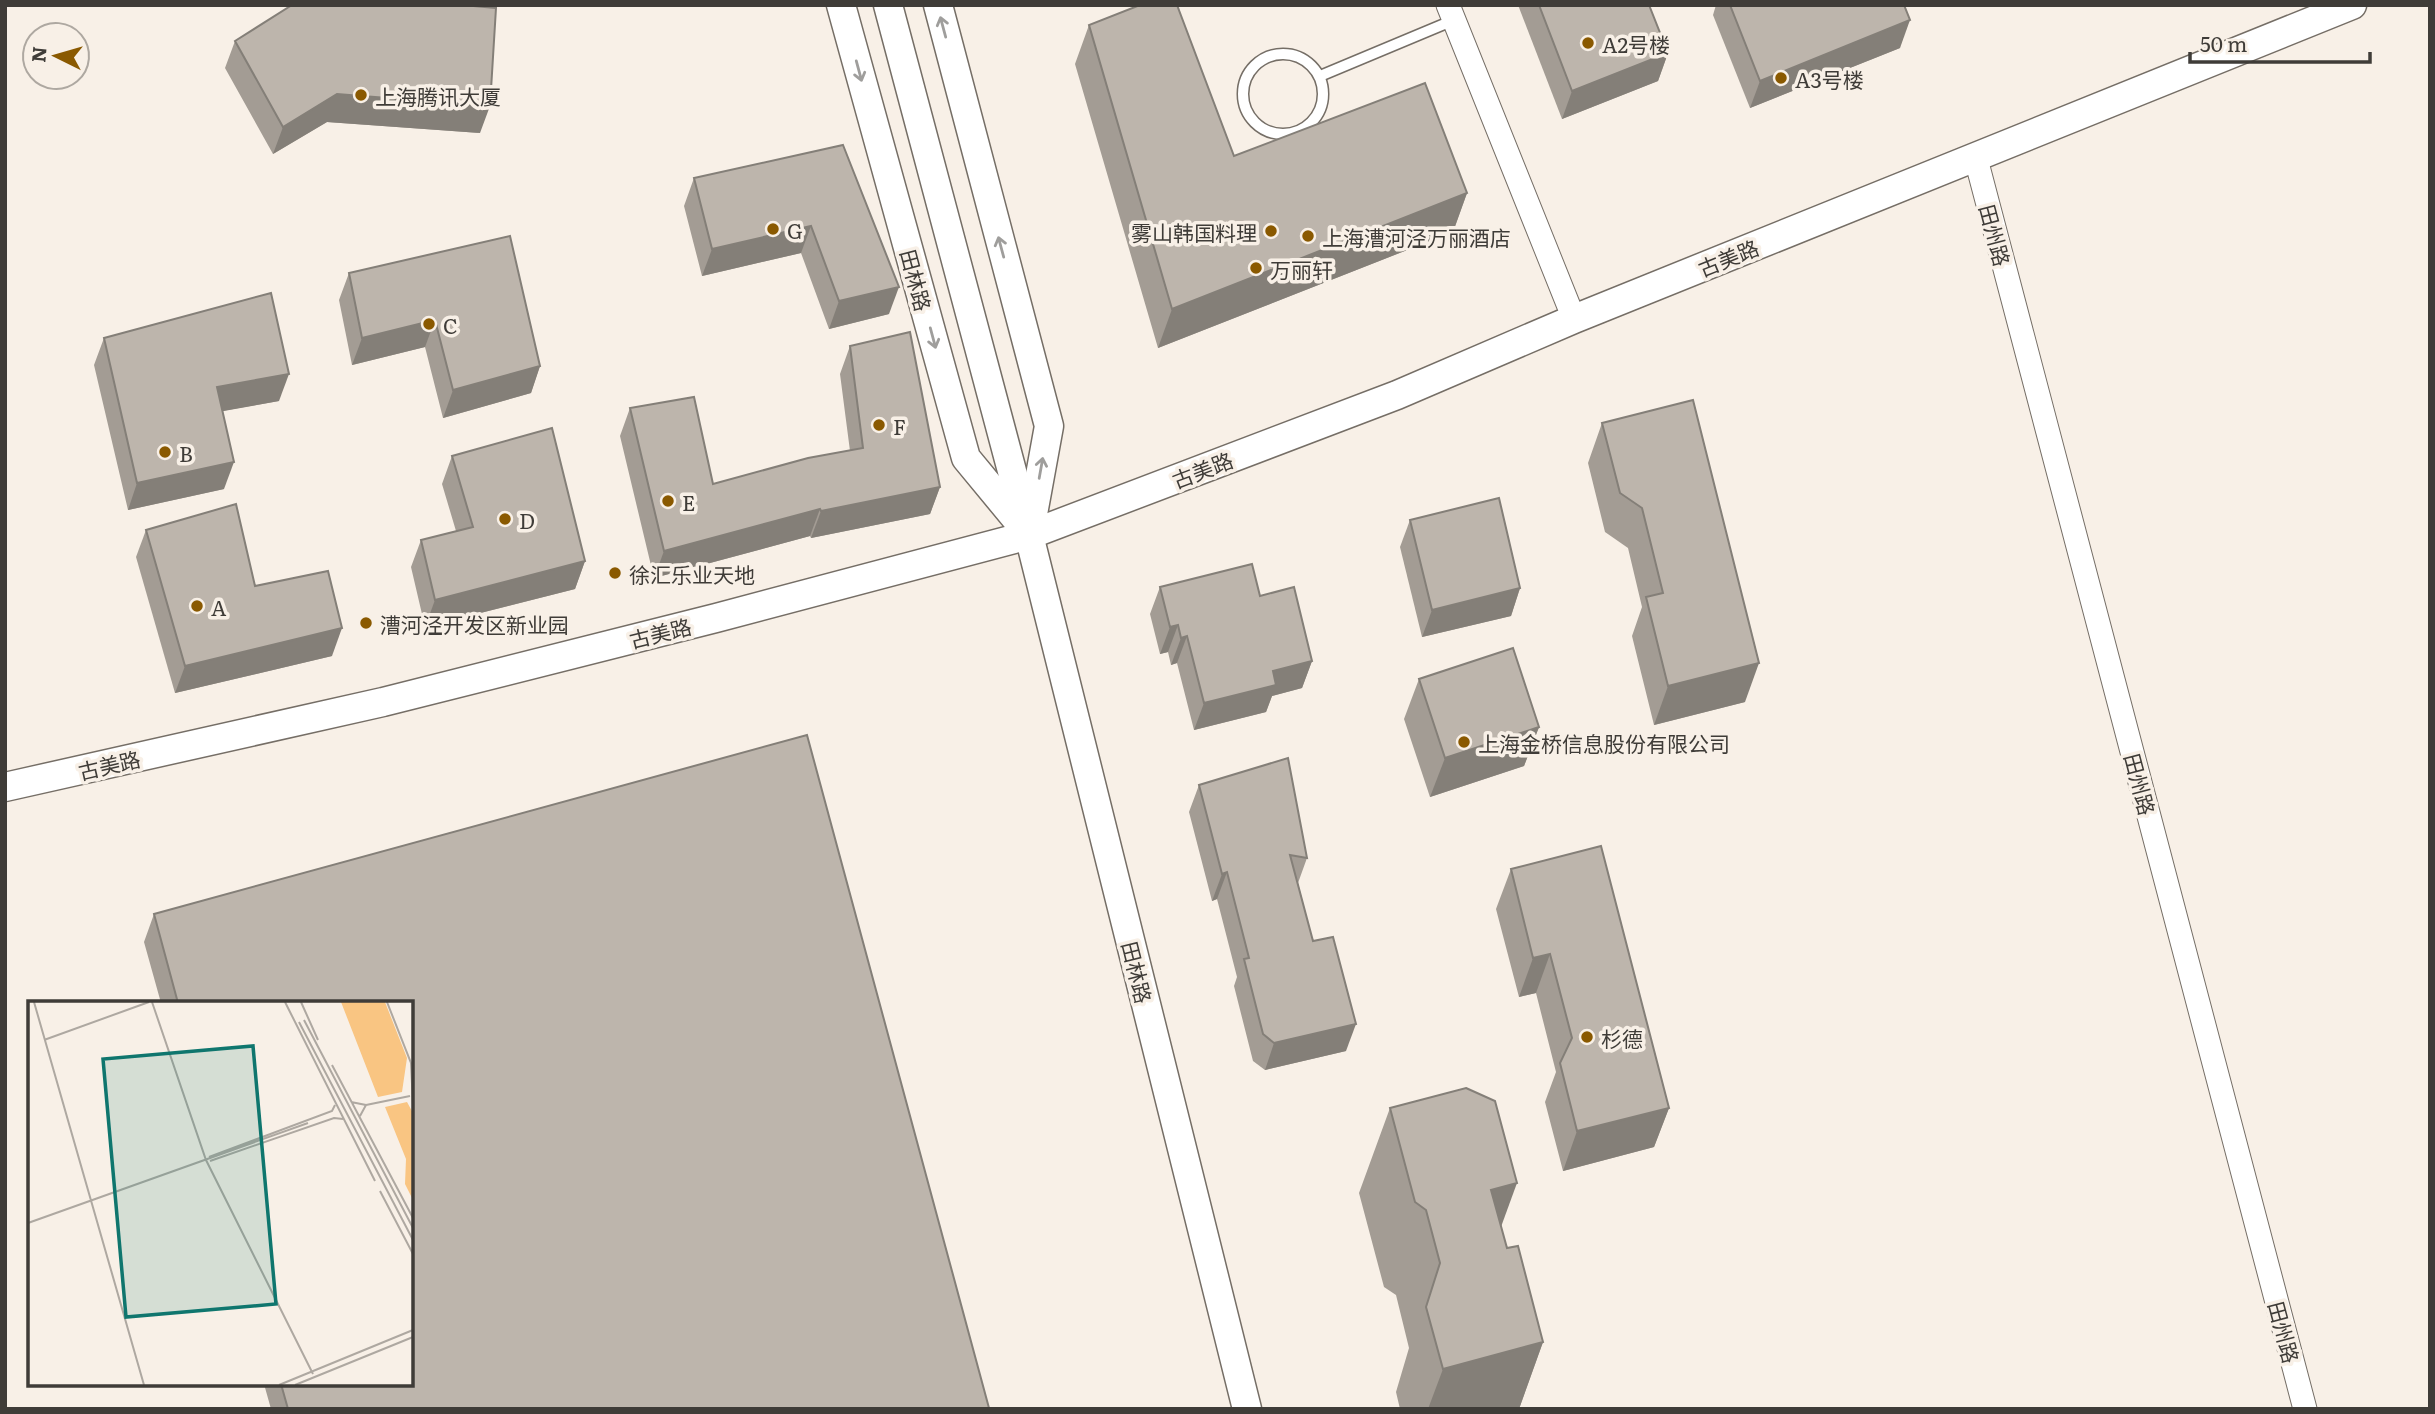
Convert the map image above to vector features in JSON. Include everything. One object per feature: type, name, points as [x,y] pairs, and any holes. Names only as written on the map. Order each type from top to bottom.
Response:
[{"type":"street","name":"田林路","points":[[841,5],[966,458],[1029,535]]},
{"type":"street","name":"田林路","points":[[888,5],[1029,535],[1247,1409]]},
{"type":"street","name":"田林路","points":[[938,5],[1049,426],[1029,535]]},
{"type":"street","name":"古美路","points":[[5,787],[383,702],[1029,535],[1396,395],[1574,319],[2352,5]]},
{"type":"street","points":[[1451,13],[1574,319]]},
{"type":"street","name":"田州路","points":[[1976,159],[2305,1409]]},
{"type":"lane","points":[[1320,76],[1451,13]]},
{"type":"lane","points":[[1272,54],[1293,55],[1311,65],[1320,76],[1322,103],[1317,117],[1307,126],[1282,134],[1258,126],[1250,117],[1243,93],[1245,80],[1251,69],[1260,61],[1272,54]]},
{"type":"building","name":"上海腾讯大厦","points":[[292,5],[462,5],[496,8],[490,106],[337,94],[283,127],[235,41]]},
{"type":"building","name":"上海漕河泾万丽酒店","points":[[1140,5],[1177,5],[1234,156],[1425,83],[1467,193],[1172,309],[1089,25]]},
{"type":"building","name":"A2号楼","points":[[1539,5],[1649,5],[1668,53],[1572,91]]},
{"type":"building","points":[[1730,5],[1904,5],[1910,20],[1760,81]]},
{"type":"building","name":"G","points":[[843,145],[899,287],[839,301],[811,226],[712,249],[694,178]]},
{"type":"building","name":"C","points":[[510,236],[540,366],[453,390],[435,320],[362,338],[349,273]]},
{"type":"building","name":"B","points":[[271,293],[289,374],[217,387],[234,462],[137,483],[104,338]]},
{"type":"building","points":[[910,332],[940,487],[821,511],[820,509],[664,551],[630,408],[694,397],[713,484],[808,458],[863,448],[850,346]]},
{"type":"building","points":[[1693,400],[1759,663],[1668,686],[1646,597],[1663,593],[1642,508],[1620,493],[1602,423]]},
{"type":"building","name":"D","points":[[552,428],[585,561],[435,600],[421,540],[473,527],[452,456]]},
{"type":"building","points":[[1499,498],[1520,588],[1432,610],[1410,520]]},
{"type":"building","name":"A","points":[[236,504],[255,586],[328,571],[342,628],[185,666],[146,530]]},
{"type":"building","points":[[1252,564],[1260,596],[1294,587],[1312,661],[1273,671],[1276,685],[1204,703],[1187,636],[1181,638],[1178,625],[1170,627],[1160,587]]},
{"type":"building","points":[[1513,648],[1539,727],[1445,758],[1419,679]]},
{"type":"building","points":[[807,735],[989,1408],[288,1409],[282,1386],[413,1386],[413,1001],[177,1001],[154,914]]},
{"type":"building","points":[[1288,758],[1307,858],[1290,855],[1313,941],[1333,937],[1356,1024],[1274,1043],[1263,1034],[1244,959],[1249,958],[1227,872],[1222,874],[1199,785]]},
{"type":"building","name":"杉德","points":[[1601,846],[1669,1108],[1577,1131],[1560,1063],[1572,1038],[1550,954],[1533,958],[1511,869]]},
{"type":"building","points":[[1466,1088],[1495,1101],[1517,1183],[1491,1190],[1507,1248],[1518,1246],[1543,1342],[1443,1369],[1426,1307],[1440,1263],[1426,1210],[1415,1202],[1390,1108]]},
{"type":"place","name":"A2号楼","points":[[1588,43]]},
{"type":"place","name":"A3号楼","points":[[1781,78]]},
{"type":"place","name":"上海腾讯大厦","points":[[361,95]]},
{"type":"place","name":"G","points":[[773,229]]},
{"type":"place","name":"雾山韩国料理","points":[[1271,231]]},
{"type":"place","name":"上海漕河泾万丽酒店","points":[[1308,236]]},
{"type":"place","name":"万丽轩","points":[[1256,268]]},
{"type":"place","name":"C","points":[[429,324]]},
{"type":"place","name":"F","points":[[879,425]]},
{"type":"place","name":"B","points":[[165,452]]},
{"type":"place","name":"E","points":[[668,501]]},
{"type":"place","name":"D","points":[[505,519]]},
{"type":"place","name":"徐汇乐业天地","points":[[615,573]]},
{"type":"place","name":"A","points":[[197,606]]},
{"type":"place","name":"漕河泾开发区新业园","points":[[366,623]]},
{"type":"place","name":"上海金桥信息股份有限公司","points":[[1464,742]]},
{"type":"place","name":"杉德","points":[[1587,1037]]}]
